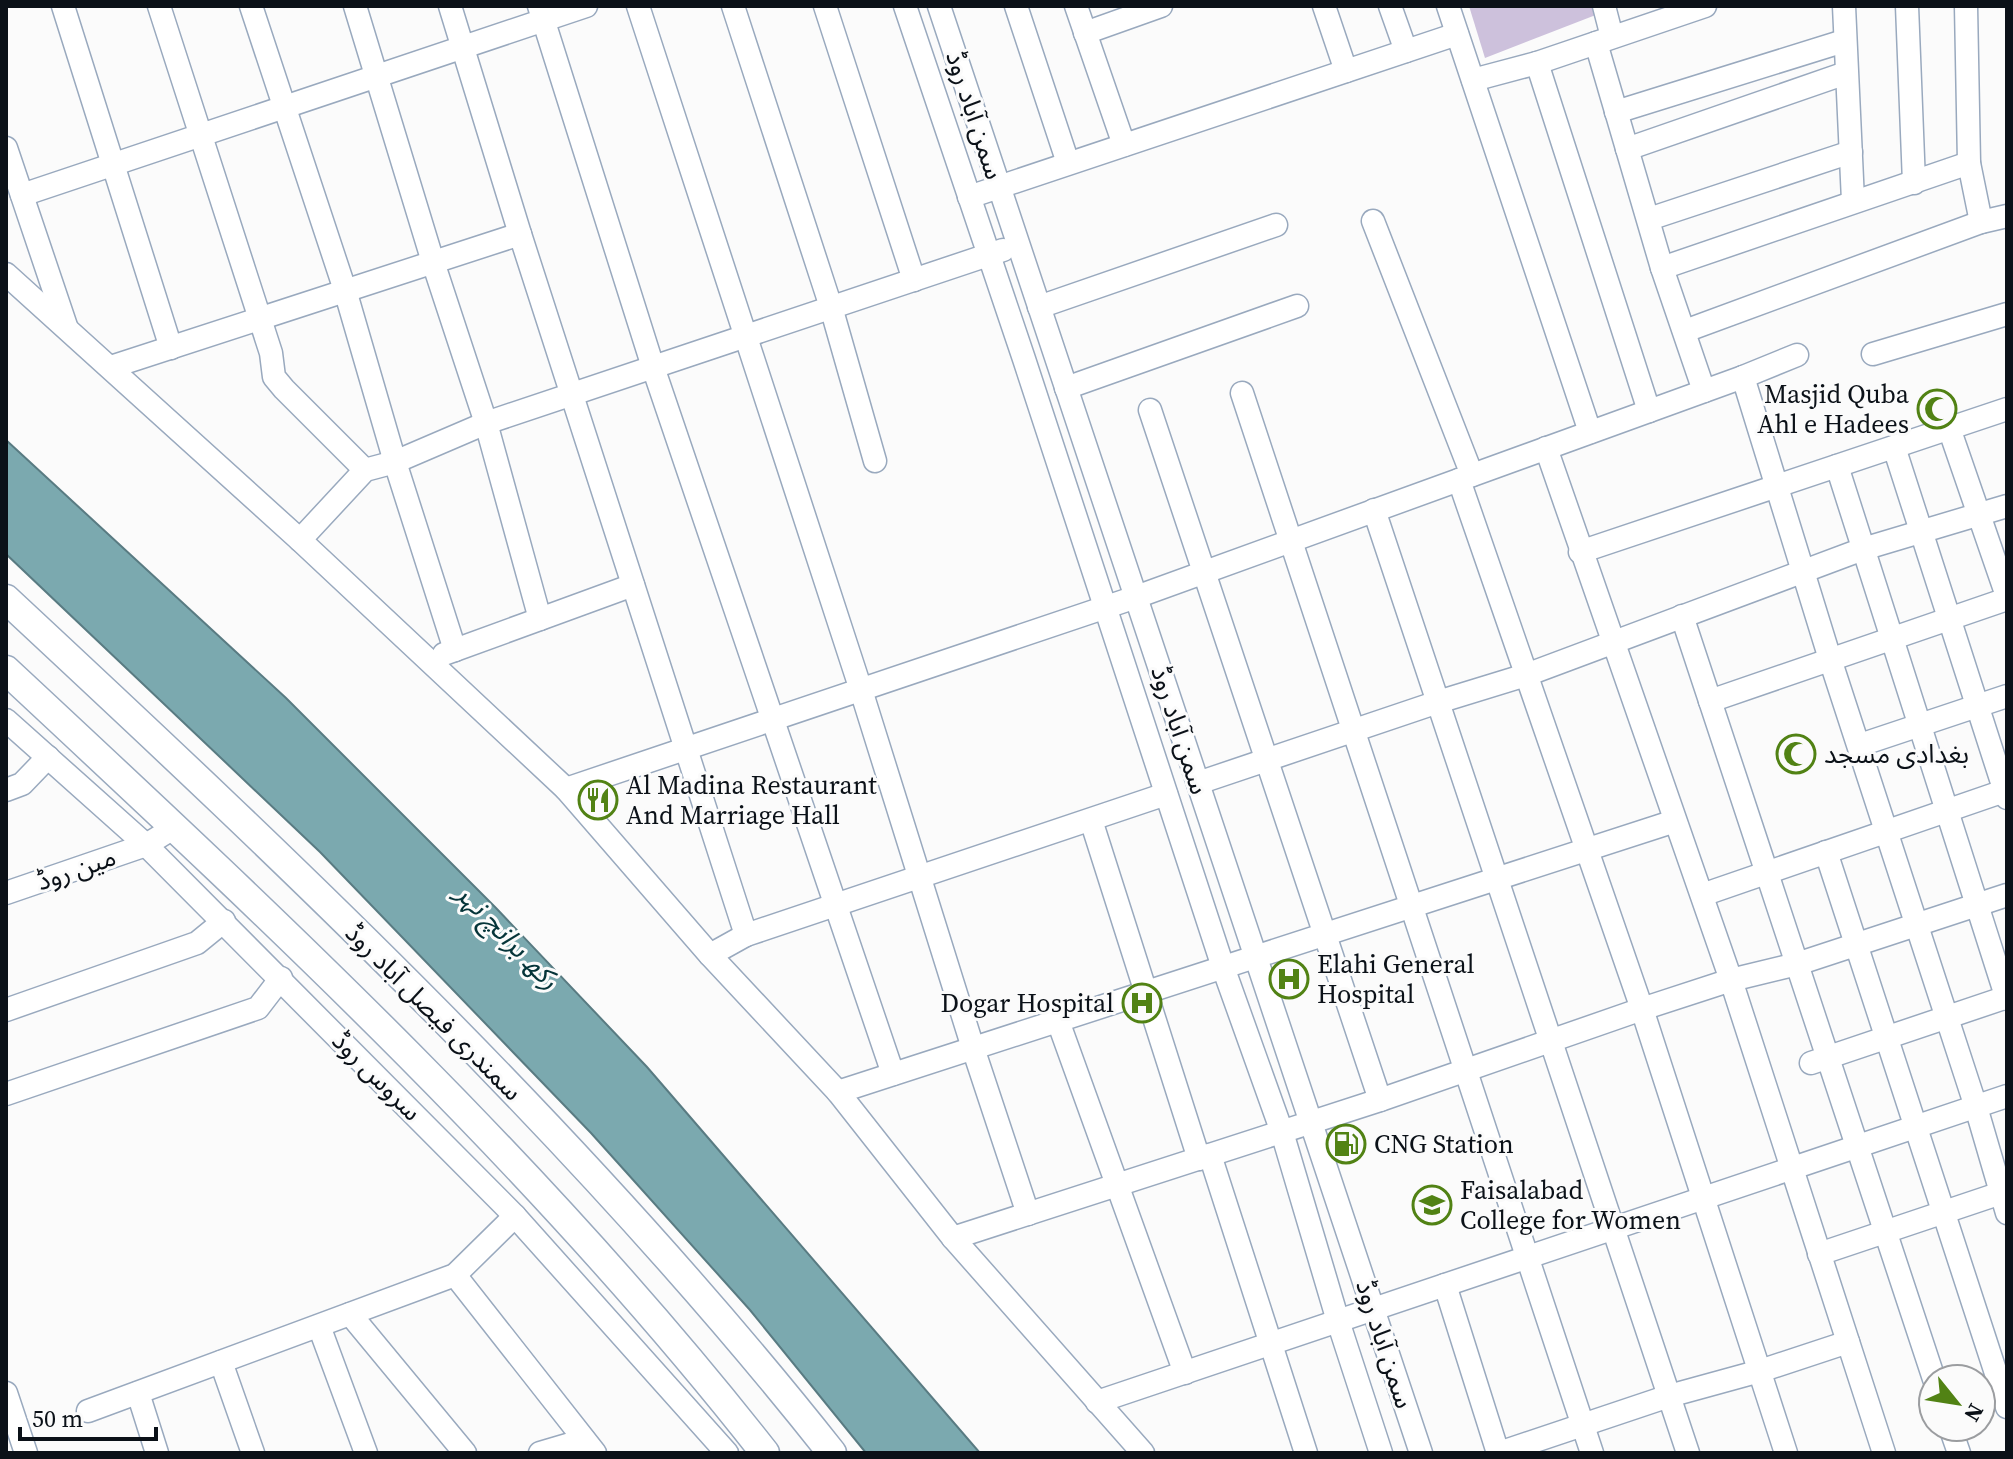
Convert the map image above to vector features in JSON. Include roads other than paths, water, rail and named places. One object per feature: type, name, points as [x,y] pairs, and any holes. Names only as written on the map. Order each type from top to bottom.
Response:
[{"type":"main road","name":"سمندری فیصل آباد روڈ","points":[[6,599],[210,789],[429,1004],[572,1152],[765,1369],[832,1453]]},
{"type":"main road","name":"سمندری فیصل آباد روڈ","points":[[6,670],[175,827],[391,1036],[538,1189],[725,1402],[765,1453]]},
{"type":"street","points":[[63,6],[171,348]]},
{"type":"street","points":[[159,6],[271,353],[274,377],[365,470]]},
{"type":"street","points":[[251,6],[345,290],[395,462],[455,650]]},
{"type":"street","points":[[355,6],[486,423],[540,619]]},
{"type":"street","points":[[450,6],[520,234],[746,935]]},
{"type":"street","points":[[22,195],[464,47],[541,13],[586,6]]},
{"type":"street","points":[[638,6],[1028,1214]]},
{"type":"street","points":[[733,6],[831,307],[875,461]]},
{"type":"street","points":[[826,6],[914,280]]},
{"type":"street","name":"سمن آباد روڈ","points":[[905,6],[1223,967],[1282,1132],[1381,1453]]},
{"type":"street","name":"سمن آباد روڈ","points":[[939,6],[1421,1453]]},
{"type":"street","points":[[1016,6],[1068,163]]},
{"type":"street","points":[[1076,6],[1124,145]]},
{"type":"street","points":[[1324,6],[1346,71]]},
{"type":"street","points":[[1390,6],[1406,51]]},
{"type":"street","points":[[1448,6],[1590,432]]},
{"type":"street","points":[[1604,6],[1604,40],[1616,112],[1662,268],[1704,391]]},
{"type":"street","points":[[1473,80],[1537,63],[1705,6]]},
{"type":"street","points":[[1844,6],[1853,201]]},
{"type":"street","points":[[1907,6],[1914,183]]},
{"type":"street","points":[[1966,6],[1969,163],[1981,222]]},
{"type":"street","points":[[1085,33],[1149,8]]},
{"type":"street","points":[[541,13],[653,367],[893,1074]]},
{"type":"street","points":[[969,197],[1457,34]]},
{"type":"street","points":[[1616,112],[1844,41]]},
{"type":"street","points":[[1537,63],[1649,411]]},
{"type":"street","points":[[1627,149],[1846,73]]},
{"type":"street","points":[[6,148],[68,331]]},
{"type":"street","points":[[1649,219],[1851,152]]},
{"type":"street","points":[[1662,268],[1969,163]]},
{"type":"street","points":[[1685,331],[1981,222],[2007,216]]},
{"type":"street","points":[[1373,221],[1465,477],[1526,675],[1642,1009],[1786,1453]]},
{"type":"street","points":[[1039,307],[1276,225]]},
{"type":"street","points":[[111,367],[520,234]]},
{"type":"street","points":[[300,540],[365,470],[395,462],[486,423],[1018,244]]},
{"type":"street","points":[[6,274],[300,540],[566,789],[710,955],[838,1092],[953,1238],[1143,1453]]},
{"type":"street","points":[[1066,388],[1297,306]]},
{"type":"street","points":[[1873,354],[2007,314]]},
{"type":"street","points":[[566,789],[1136,597],[1797,355]]},
{"type":"street","points":[[1743,377],[1775,487],[2005,1199],[1944,1212],[1819,1254]]},
{"type":"street","points":[[1242,393],[1592,1453]]},
{"type":"street","points":[[1580,552],[2007,409]]},
{"type":"street","points":[[1150,410],[1380,1100]]},
{"type":"street","points":[[1710,701],[2007,597],[1949,428]]},
{"type":"street","points":[[1702,895],[2006,793],[1894,447]]},
{"type":"street","points":[[1546,448],[1731,980],[1884,1453]]},
{"type":"street","points":[[1819,1060],[2007,997],[1837,466]]},
{"type":"street","points":[[1198,783],[1526,675],[1863,549],[2007,506]]},
{"type":"street","points":[[1374,510],[1688,1453]]},
{"type":"street","points":[[428,660],[633,585]]},
{"type":"street","points":[[1682,616],[1797,964],[1819,1060],[1857,1147],[1929,1363]]},
{"type":"street","points":[[1860,745],[2007,696]]},
{"type":"street","name":"سروس روڈ","points":[[6,720],[146,845],[281,978],[515,1216],[727,1453]]},
{"type":"street","points":[[6,790],[22,784],[48,757]]},
{"type":"street","points":[[710,955],[746,935],[1166,794]]},
{"type":"street","points":[[1091,820],[1306,1453]]},
{"type":"street","points":[[838,1092],[1675,821]]},
{"type":"street","name":"مین روڈ","points":[[6,893],[146,845],[175,827]]},
{"type":"street","points":[[1826,852],[2007,1407]]},
{"type":"street","points":[[953,1238],[1313,1123],[1731,980],[1797,964],[2007,895]]},
{"type":"street","points":[[6,1010],[197,943],[224,921]]},
{"type":"street","points":[[6,1094],[258,1008],[281,978]]},
{"type":"street","points":[[1058,1021],[1185,1373]]},
{"type":"street","points":[[1097,1402],[2007,1096]]},
{"type":"street","points":[[88,1411],[455,1275],[515,1216]]},
{"type":"street","points":[[455,1275],[590,1446]]},
{"type":"street","points":[[1445,1285],[1498,1453],[1669,1396],[1848,1342]]},
{"type":"street","points":[[350,1314],[465,1453]]},
{"type":"street","points":[[319,1326],[366,1453]]},
{"type":"street","points":[[221,1362],[253,1453]]},
{"type":"street","points":[[6,1393],[26,1453]]},
{"type":"street","points":[[138,1393],[157,1453]]},
{"type":"street","points":[[540,1453],[590,1446]]},
{"type":"water","name":"رکھ برانچ نہر","points":[[6,440],[286,698],[496,908],[647,1067],[980,1453],[866,1453],[750,1310],[591,1133],[320,852],[6,554]]},
{"type":"place","name":"Masjid Quba Ahl e Hadees","points":[[1937,409]]},
{"type":"place","name":"بغدادی مسجد","points":[[1796,754]]},
{"type":"place","name":"Al Madina Restaurant And Marriage Hall","points":[[598,800]]},
{"type":"place","name":"Elahi General Hospital","points":[[1289,979]]},
{"type":"place","name":"Dogar Hospital","points":[[1142,1003]]},
{"type":"place","name":"CNG Station","points":[[1346,1144]]},
{"type":"place","name":"Faisalabad College for Women","points":[[1432,1205]]}]
